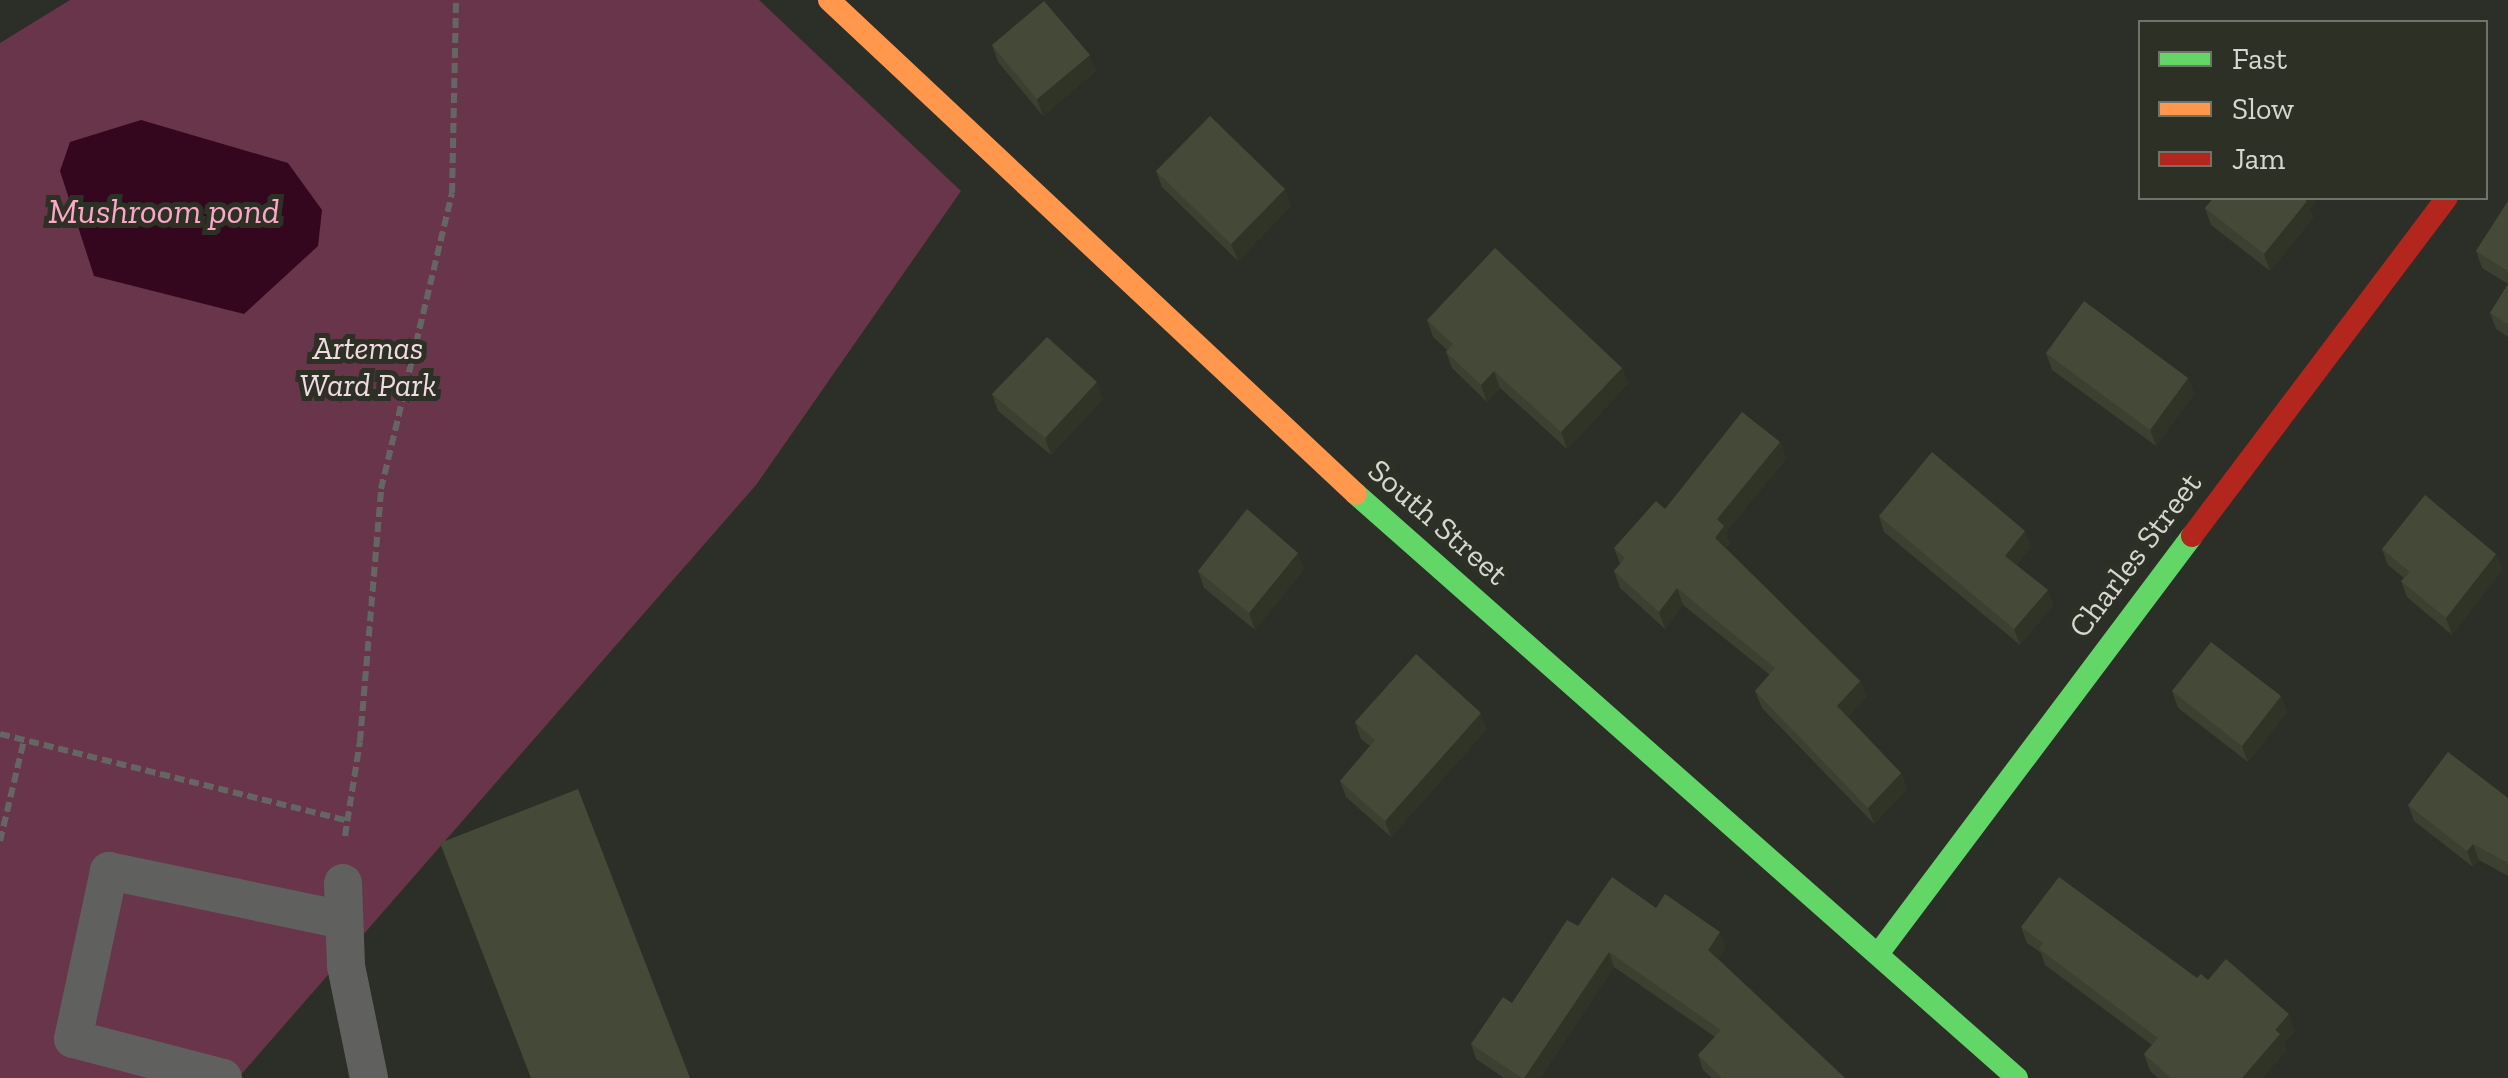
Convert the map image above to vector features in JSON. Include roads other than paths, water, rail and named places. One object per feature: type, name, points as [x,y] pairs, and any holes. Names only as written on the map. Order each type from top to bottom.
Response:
[{"type":"main road","name":"South Street","points":[[828,0],[1294,439],[2018,1078]]},
{"type":"main road","name":"Charles Street","points":[[1878,954],[2445,200]]},
{"type":"lane","points":[[224,1078],[73,1040],[108,871],[344,901],[346,966],[369,1078]]},
{"type":"water","name":"Mushroom pond","points":[[141,120],[288,163],[322,210],[318,246],[244,314],[94,276],[60,171],[70,142]]},
{"type":"park label","name":"Artemas Ward Park","points":[[368,368]]}]
